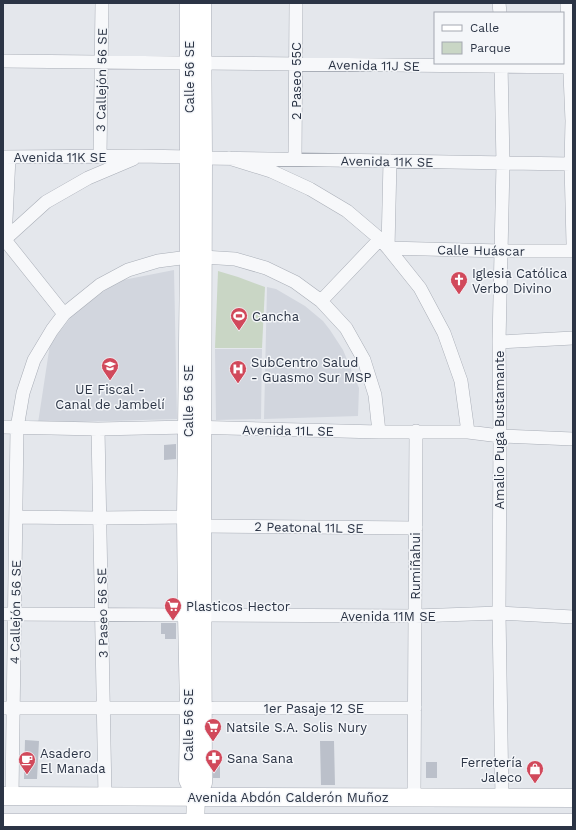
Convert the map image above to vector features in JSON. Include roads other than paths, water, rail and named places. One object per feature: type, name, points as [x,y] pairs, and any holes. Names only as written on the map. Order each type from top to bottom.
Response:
[{"type":"main road","name":"Calle 56 SE","points":[[189,3],[196,63]]},
{"type":"main road","name":"Calle 56 SE","points":[[196,796],[188,780],[189,708],[202,526],[196,428],[196,63],[202,3]]},
{"type":"main road","name":"Calle 56 SE","points":[[195,825],[196,796],[203,783],[195,615],[186,517],[196,428]]},
{"type":"main road","name":"Avenida Abdón Calderón Muñoz","points":[[8,796],[573,798]]},
{"type":"main road","name":"Avenida Abdón Calderón Muñoz","points":[[3,823],[25,825],[506,825],[573,823]]},
{"type":"street","name":"3 Callejón 56 SE","points":[[100,157],[102,3]]},
{"type":"street","name":"2 Paseo 55C","points":[[295,159],[296,3]]},
{"type":"street","points":[[567,3],[571,30],[570,67],[573,121],[571,164],[573,243]]},
{"type":"street","name":"Avenida 11J SE","points":[[3,62],[501,65],[570,67]]},
{"type":"street","name":"Amalio Puga Bustamante","points":[[501,65],[503,164],[499,342],[499,613],[502,797]]},
{"type":"street","points":[[4,240],[46,202],[88,178],[139,156]]},
{"type":"street","name":"Avenida 11K SE","points":[[6,157],[139,156],[503,164],[571,164]]},
{"type":"street","points":[[6,157],[4,240],[64,314]]},
{"type":"street","points":[[229,158],[271,171],[310,189],[347,211],[384,244],[420,288],[444,333],[461,380],[468,432]]},
{"type":"street","points":[[321,301],[384,244],[390,161]]},
{"type":"street","name":"Calle Huáscar","points":[[384,244],[501,251],[573,251]]},
{"type":"street","name":"4 Callejón 56 SE","points":[[8,796],[9,614],[16,516],[17,428],[22,393],[34,360],[52,330],[64,314],[100,285],[128,270],[158,261],[196,257],[235,259],[266,268],[295,282],[321,301],[346,328],[364,360],[376,395],[379,432]]},
{"type":"street","points":[[499,342],[573,338]]},
{"type":"street","name":"Avenida 11L SE","points":[[3,427],[468,432],[500,436],[573,439]]},
{"type":"street","name":"3 Paseo 56 SE","points":[[98,429],[105,796]]},
{"type":"street","name":"Rumiñahui","points":[[414,797],[416,431]]},
{"type":"street","points":[[16,516],[100,518],[186,517]]},
{"type":"street","name":"2 Peatonal 11L SE","points":[[202,526],[416,528]]},
{"type":"street","name":"Avenida 11M SE","points":[[9,614],[415,616],[499,613],[573,617]]},
{"type":"street","points":[[8,708],[189,708]]},
{"type":"street","name":"1er Pasaje 12 SE","points":[[214,708],[415,708]]},
{"type":"place","name":"Iglesia Católica Verbo Divino","points":[[459,295]]},
{"type":"place","name":"Cancha","points":[[239,331]]},
{"type":"place","name":"UE Fiscal - Canal de Jambelí","points":[[110,381]]},
{"type":"place","name":"SubCentro Salud - Guasmo Sur MSP","points":[[238,384]]},
{"type":"place","name":"Plasticos Hector","points":[[173,621]]},
{"type":"place","name":"Natsile S.A. Solis Nury","points":[[213,742]]},
{"type":"place","name":"Sana Sana","points":[[214,773]]},
{"type":"place","name":"Asadero El Manada","points":[[27,775]]},
{"type":"place","name":"Ferretería Jaleco","points":[[535,784]]}]
